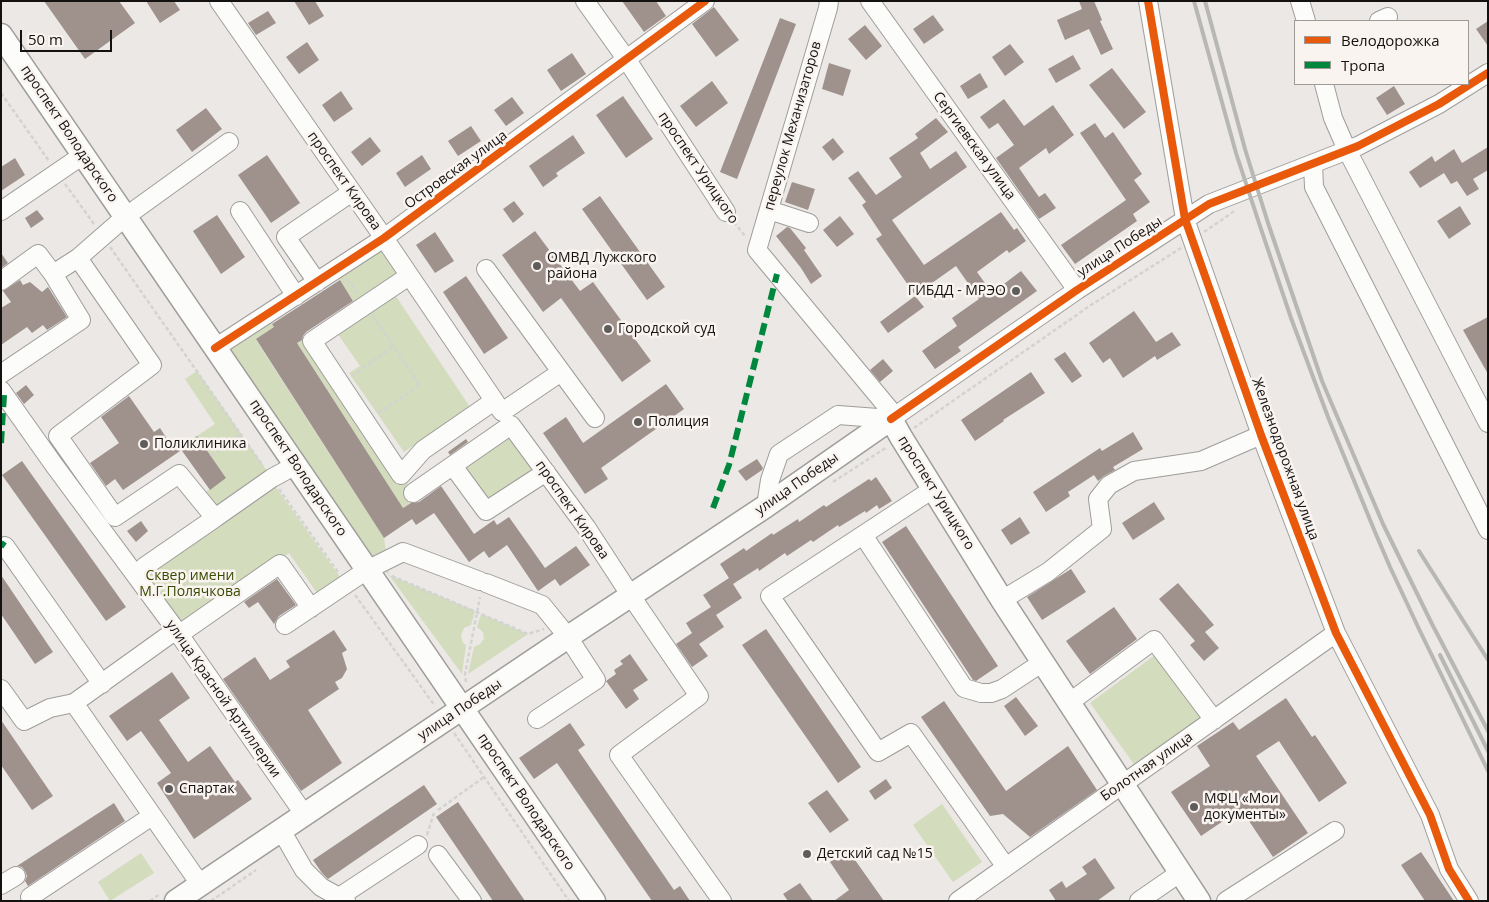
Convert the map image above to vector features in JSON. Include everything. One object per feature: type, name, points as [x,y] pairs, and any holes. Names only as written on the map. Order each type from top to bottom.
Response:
[{"type":"main road","name":"проспект Володарского","points":[[1,35],[296,465],[373,567],[458,705],[594,901]]},
{"type":"main road","name":"проспект Урицкого","points":[[896,428],[1002,600],[1200,901]]},
{"type":"main road","name":"улица Победы","points":[[176,901],[304,814],[563,631],[631,596],[766,506],[896,428]]},
{"type":"street","name":"проспект Кирова","points":[[219,1],[384,238],[502,413],[586,527],[699,696],[619,756],[722,901]]},
{"type":"street","name":"проспект Урицкого","points":[[585,1],[627,60],[726,212]]},
{"type":"street","name":"Островская улица","points":[[216,348],[384,238],[705,1]]},
{"type":"street","name":"переулок Механизаторов","points":[[757,250],[829,1]]},
{"type":"street","name":"Сергиевская улица","points":[[870,1],[1077,290]]},
{"type":"street","name":"Железнодорожная улица","points":[[1148,1],[1185,219],[1262,435],[1336,632],[1430,815],[1449,869],[1469,901]]},
{"type":"street","name":"улица Победы","points":[[896,428],[1077,290],[1208,204],[1358,146],[1439,104],[1488,73]]},
{"type":"street","points":[[1324,85],[1333,118],[1347,150],[1488,422]]},
{"type":"street","points":[[53,274],[78,258],[126,217],[229,142]]},
{"type":"street","points":[[1,211],[83,155]]},
{"type":"street","points":[[1313,164],[1314,187],[1488,530]]},
{"type":"street","points":[[317,282],[286,237],[352,192]]},
{"type":"street","points":[[769,210],[809,223]]},
{"type":"street","points":[[240,211],[296,296]]},
{"type":"street","name":"проспект Урицкого","points":[[757,250],[890,410],[896,428]]},
{"type":"street","points":[[1,281],[38,254],[82,320],[1,374]]},
{"type":"street","points":[[78,258],[152,365],[58,436],[115,517],[179,474],[215,518]]},
{"type":"street","points":[[486,269],[595,418]]},
{"type":"street","points":[[409,276],[312,341],[401,475],[423,450],[502,413],[561,372]]},
{"type":"street","name":"улица Красной Артиллерии","points":[[1,390],[54,465],[180,631],[304,814]]},
{"type":"street","points":[[413,493],[453,466],[502,413]]},
{"type":"street","points":[[766,506],[770,480],[779,454],[838,415],[896,428]]},
{"type":"street","points":[[1002,600],[1048,572],[1102,529],[1098,499],[1109,485],[1134,471],[1201,461],[1262,435]]},
{"type":"street","points":[[144,566],[272,478],[296,465]]},
{"type":"street","points":[[453,466],[486,511],[546,472]]},
{"type":"street","points":[[933,489],[770,596],[878,752],[911,733],[1006,867]]},
{"type":"street","points":[[863,535],[964,688],[981,693],[1002,690],[1043,662]]},
{"type":"street","points":[[5,546],[102,684]]},
{"type":"street","points":[[285,625],[373,567],[403,552],[542,604],[596,680],[537,719]]},
{"type":"street","points":[[1,688],[24,721],[50,708],[74,704],[280,564],[311,608]]},
{"type":"street","name":"Болотная улица","points":[[958,901],[1336,632]]},
{"type":"street","points":[[1070,702],[1154,640],[1214,720]]},
{"type":"street","points":[[74,704],[200,884]]},
{"type":"street","points":[[30,897],[152,816]]},
{"type":"street","points":[[281,830],[304,870],[321,887],[342,899],[418,845]]},
{"type":"street","points":[[1226,901],[1335,831]]},
{"type":"street","points":[[438,855],[472,901]]},
{"type":"street","points":[[1139,901],[1181,872]]},
{"type":"path","points":[[1,92],[347,584],[458,705],[484,776],[569,901]]},
{"type":"path","points":[[896,428],[1193,240],[1237,209]]},
{"type":"path","points":[[346,278],[420,385],[366,421]]},
{"type":"path","points":[[340,384],[394,346]]},
{"type":"path","points":[[211,456],[241,434]]},
{"type":"path","points":[[290,512],[293,508]]},
{"type":"path","points":[[373,567],[528,634],[563,631]]},
{"type":"path","points":[[190,583],[194,580]]},
{"type":"path","points":[[458,705],[478,613]]},
{"type":"path","points":[[438,810],[484,776]]},
{"type":"path","points":[[434,812],[427,838],[438,855]]},
{"type":"green space","points":[[386,241],[409,276],[391,289],[470,407],[404,452],[349,373],[360,366],[333,327],[312,341],[413,493],[421,496],[403,508],[297,343],[356,305],[338,277]]},
{"type":"green space","points":[[269,319],[274,327],[256,340],[384,538],[389,575],[378,564],[228,347]]},
{"type":"green space","points":[[197,371],[272,478],[215,518],[198,497],[226,478],[197,436],[215,424],[185,379]]},
{"type":"green space","points":[[511,425],[546,472],[486,511],[453,466]]},
{"type":"green space","name":"Сквер имени М.Г.Полячкова","points":[[275,486],[345,584],[322,600],[289,553],[180,629],[144,577]]},
{"type":"green space","points":[[389,575],[475,611],[471,625],[464,628],[461,635],[463,643],[466,645],[462,674]]},
{"type":"green space","points":[[481,614],[528,634],[468,674],[474,647],[484,639],[483,632],[477,627]]},
{"type":"green space","points":[[1155,655],[1204,718],[1136,767],[1090,703]]},
{"type":"green space","points":[[942,804],[982,862],[953,882],[913,825]]},
{"type":"green space","points":[[141,853],[154,873],[110,901],[98,882]]},
{"type":"building","points":[[44,1],[119,1],[135,23],[85,59]]},
{"type":"building","points":[[146,1],[174,1],[180,10],[160,23]]},
{"type":"building","points":[[294,1],[315,1],[324,16],[309,25]]},
{"type":"building","points":[[622,1],[656,1],[666,16],[644,32]]},
{"type":"building","points":[[1079,1],[1094,1],[1102,20],[1100,21],[1113,49],[1101,55],[1089,29],[1065,40],[1057,20],[1082,9]]},
{"type":"building","points":[[714,7],[739,40],[716,57],[692,24]]},
{"type":"building","points":[[268,11],[276,23],[256,35],[248,23]]},
{"type":"building","points":[[933,15],[944,30],[924,44],[913,29]]},
{"type":"building","points":[[780,18],[796,24],[737,179],[720,172]]},
{"type":"building","points":[[1488,21],[1488,46],[1476,29]]},
{"type":"building","points":[[865,25],[882,46],[866,60],[848,39]]},
{"type":"building","points":[[307,42],[319,60],[299,74],[286,57]]},
{"type":"building","points":[[1010,44],[1024,62],[1005,76],[992,57]]},
{"type":"building","points":[[572,53],[586,74],[561,91],[547,70]]},
{"type":"building","points":[[1073,55],[1081,69],[1056,83],[1048,69]]},
{"type":"building","points":[[829,63],[851,70],[843,96],[822,89]]},
{"type":"building","points":[[1112,68],[1146,112],[1124,129],[1089,85]]},
{"type":"building","points":[[980,73],[988,87],[968,99],[960,86]]},
{"type":"building","points":[[712,81],[728,103],[696,127],[680,106]]},
{"type":"building","points":[[1394,86],[1405,104],[1387,115],[1376,98]]},
{"type":"building","points":[[341,91],[353,109],[334,122],[322,105]]},
{"type":"building","points":[[623,96],[653,139],[626,158],[596,115]]},
{"type":"building","points":[[512,97],[524,113],[506,126],[494,110]]},
{"type":"building","points":[[1004,99],[1024,126],[1053,105],[1074,135],[1049,154],[1046,148],[1019,168],[1039,197],[1045,193],[1056,208],[1039,219],[996,158],[1014,145],[998,123],[989,129],[980,117]]},
{"type":"building","points":[[206,108],[222,129],[192,152],[176,130]]},
{"type":"building","points":[[936,118],[948,132],[920,153],[930,169],[956,151],[967,167],[892,220],[924,265],[1001,212],[1014,230],[1017,228],[1026,241],[1009,253],[1007,250],[977,272],[992,293],[1021,271],[1037,291],[958,347],[961,351],[935,369],[922,351],[957,326],[952,318],[979,299],[956,266],[915,295],[876,239],[882,235],[862,205],[866,202],[848,178],[858,171],[876,195],[902,177],[889,158],[918,138],[915,134]]},
{"type":"building","points":[[1095,123],[1105,138],[1113,132],[1142,174],[1134,180],[1150,202],[1133,214],[1137,221],[1075,264],[1061,245],[1126,200],[1080,133]]},
{"type":"building","points":[[471,126],[481,141],[458,156],[448,141]]},
{"type":"building","points":[[573,135],[585,153],[556,173],[558,176],[543,187],[529,166]]},
{"type":"building","points":[[370,137],[381,151],[362,166],[351,152]]},
{"type":"building","points":[[833,138],[844,152],[833,161],[822,147]]},
{"type":"building","points":[[1488,147],[1488,170],[1473,179],[1479,189],[1467,196],[1457,181],[1451,184],[1444,173],[1420,188],[1409,172],[1432,156],[1435,162],[1454,149],[1462,163]]},
{"type":"building","points":[[267,155],[300,203],[271,223],[238,175]]},
{"type":"building","points":[[422,155],[431,169],[405,187],[396,173]]},
{"type":"building","points":[[15,158],[25,175],[1,191],[1,167]]},
{"type":"building","points":[[792,182],[815,189],[808,210],[785,202]]},
{"type":"building","points":[[600,196],[665,287],[647,300],[582,209]]},
{"type":"building","points":[[514,201],[524,214],[513,223],[503,209]]},
{"type":"building","points":[[1460,206],[1471,224],[1449,239],[1437,221]]},
{"type":"building","points":[[37,210],[44,219],[31,228],[25,218]]},
{"type":"building","points":[[217,215],[245,257],[221,274],[193,231]]},
{"type":"building","points":[[840,216],[854,234],[837,247],[823,230]]},
{"type":"building","points":[[787,227],[790,228],[806,248],[804,250],[822,276],[811,284],[776,236]]},
{"type":"building","points":[[535,231],[580,291],[593,282],[651,361],[622,382],[561,298],[543,312],[502,255]]},
{"type":"building","points":[[435,232],[454,261],[435,273],[416,245]]},
{"type":"building","points":[[1,253],[8,263],[1,268]]},
{"type":"building","points":[[466,276],[508,338],[484,354],[443,292]]},
{"type":"building","points":[[20,280],[23,285],[30,282],[42,292],[48,287],[67,317],[47,330],[43,325],[32,333],[27,327],[1,345],[1,308],[11,302],[3,291]]},
{"type":"building","points":[[340,280],[353,301],[306,332],[302,340],[297,343],[403,508],[411,503],[419,502],[441,486],[474,534],[494,520],[497,525],[509,517],[545,568],[576,546],[590,565],[560,586],[555,579],[538,591],[507,545],[489,558],[484,551],[469,562],[434,513],[416,525],[412,519],[384,538],[256,339],[274,327],[272,324]]},
{"type":"building","points":[[915,296],[924,307],[888,333],[880,322]]},
{"type":"building","points":[[1134,311],[1156,342],[1172,332],[1181,345],[1157,360],[1155,356],[1123,378],[1110,358],[1103,363],[1089,343]]},
{"type":"building","points":[[1488,317],[1488,374],[1463,330]]},
{"type":"building","points":[[1065,352],[1082,376],[1072,383],[1054,359]]},
{"type":"building","points":[[883,359],[893,371],[880,382],[870,370]]},
{"type":"building","points":[[1031,372],[1045,393],[975,441],[961,420]]},
{"type":"building","points":[[666,384],[684,409],[601,468],[608,479],[585,494],[543,433],[566,417],[583,443]]},
{"type":"building","points":[[26,385],[34,395],[24,404],[16,393]]},
{"type":"building","name":"Поликлиника","points":[[129,396],[154,432],[160,428],[171,445],[174,443],[180,451],[123,490],[115,479],[106,486],[90,463],[119,443],[101,417]]},
{"type":"building","points":[[1133,432],[1143,449],[1113,467],[1115,470],[1098,481],[1094,475],[1068,492],[1070,496],[1046,512],[1033,492],[1100,448],[1102,451]]},
{"type":"building","points":[[197,436],[226,478],[210,490],[180,448]]},
{"type":"building","points":[[466,439],[468,442],[450,455],[448,452]]},
{"type":"building","points":[[757,459],[763,468],[762,470],[746,481],[738,471]]},
{"type":"building","points":[[22,461],[126,607],[106,621],[2,475]]},
{"type":"building","points":[[876,477],[892,501],[879,509],[877,505],[839,527],[838,525],[813,542],[811,540],[787,556],[785,553],[759,571],[758,568],[733,584],[742,598],[716,615],[724,627],[699,644],[708,656],[692,667],[676,644],[692,633],[686,623],[711,607],[703,595],[729,578],[720,564],[744,548],[746,551],[772,533],[773,535],[798,519],[799,522],[824,505],[826,507],[869,479],[871,481]]},
{"type":"building","points":[[1154,502],[1165,519],[1133,540],[1122,523]]},
{"type":"building","points":[[1020,517],[1030,533],[1011,545],[1001,530]]},
{"type":"building","points":[[141,521],[148,531],[136,542],[127,531]]},
{"type":"building","points":[[906,526],[998,666],[976,681],[973,680],[882,542]]},
{"type":"building","points":[[1071,569],[1086,592],[1042,620],[1027,597]]},
{"type":"building","points":[[1,575],[53,652],[35,664],[1,614]]},
{"type":"building","points":[[277,579],[296,605],[279,616],[274,624],[258,602],[249,608],[244,602]]},
{"type":"building","points":[[1178,583],[1214,625],[1205,632],[1219,648],[1204,661],[1190,645],[1195,641],[1159,599]]},
{"type":"building","points":[[1114,607],[1137,639],[1090,674],[1066,641]]},
{"type":"building","points":[[766,629],[861,767],[838,783],[742,645]]},
{"type":"building","points":[[334,630],[347,650],[342,653],[347,669],[342,678],[335,682],[339,689],[308,710],[342,763],[301,791],[223,679],[255,657],[270,680],[290,667],[286,661]]},
{"type":"building","points":[[630,654],[648,680],[633,690],[639,699],[626,709],[606,681],[616,674],[614,670],[623,664],[620,661]]},
{"type":"building","points":[[172,672],[190,698],[159,720],[188,762],[210,746],[235,782],[238,780],[252,799],[194,839],[157,783],[171,773],[141,731],[127,741],[109,716]]},
{"type":"building","points":[[1016,697],[1038,726],[1025,736],[1004,706]]},
{"type":"building","points":[[1286,698],[1312,737],[1315,735],[1347,783],[1319,802],[1279,741],[1256,756],[1308,833],[1273,857],[1241,809],[1201,836],[1171,792],[1210,766],[1197,746],[1233,722],[1239,730]]},
{"type":"building","points":[[944,701],[1006,791],[1068,746],[1097,790],[1030,837],[1003,814],[990,816],[921,717]]},
{"type":"building","points":[[1,720],[53,796],[32,810],[1,765]]},
{"type":"building","points":[[570,723],[585,745],[578,750],[674,890],[680,886],[690,901],[652,901],[557,763],[534,779],[519,758]]},
{"type":"building","points":[[886,779],[892,788],[875,800],[869,791]]},
{"type":"building","points":[[424,785],[437,804],[328,879],[322,873],[313,860]]},
{"type":"building","points":[[827,790],[849,820],[830,833],[808,803]]},
{"type":"building","points":[[458,802],[525,901],[493,901],[436,817]]},
{"type":"building","points":[[114,803],[125,821],[28,886],[25,881],[27,876],[25,871],[22,867],[17,866]]},
{"type":"building","points":[[848,850],[884,901],[834,901],[849,890],[830,862]]},
{"type":"building","points":[[1421,852],[1454,901],[1425,901],[1401,865]]},
{"type":"building","points":[[1095,858],[1115,888],[1097,901],[1056,901],[1049,890],[1062,881],[1066,888],[1087,874],[1082,867]]},
{"type":"building","points":[[800,883],[813,901],[788,901],[783,894]]},
{"type":"railway","points":[[1194,1],[1236,153],[1291,318],[1328,417],[1390,567],[1488,771]]},
{"type":"railway","points":[[1205,1],[1245,149],[1322,381],[1383,524],[1432,624],[1488,731]]},
{"type":"railway","points":[[1419,551],[1488,660]]},
{"type":"railway","points":[[1440,655],[1488,751]]},
{"type":"marked path","points":[[713,508],[729,465],[777,274]]},
{"type":"marked path","points":[[1,443],[4,395]]},
{"type":"marked path","points":[[1,543],[5,546]]},
{"type":"cycle path","points":[[215,348],[384,238],[705,1]]},
{"type":"cycle path","points":[[1148,1],[1185,219],[1261,435],[1336,633],[1430,815],[1449,869],[1469,901]]},
{"type":"cycle path","points":[[891,419],[1077,290],[1209,204],[1358,146],[1439,104],[1488,73]]},
{"type":"place","name":"ОМВД Лужского района","points":[[537,266]]},
{"type":"place","name":"ГИБДД - МРЭО","points":[[1016,291]]},
{"type":"place","name":"Городской суд","points":[[608,329]]},
{"type":"place","name":"Полиция","points":[[638,422]]},
{"type":"place","name":"Поликлиника","points":[[144,444]]},
{"type":"place","name":"Спартак","points":[[169,789]]},
{"type":"place","name":"МФЦ «Мои документы»","points":[[1194,807]]},
{"type":"place","name":"Детский сад №15","points":[[807,854]]}]
